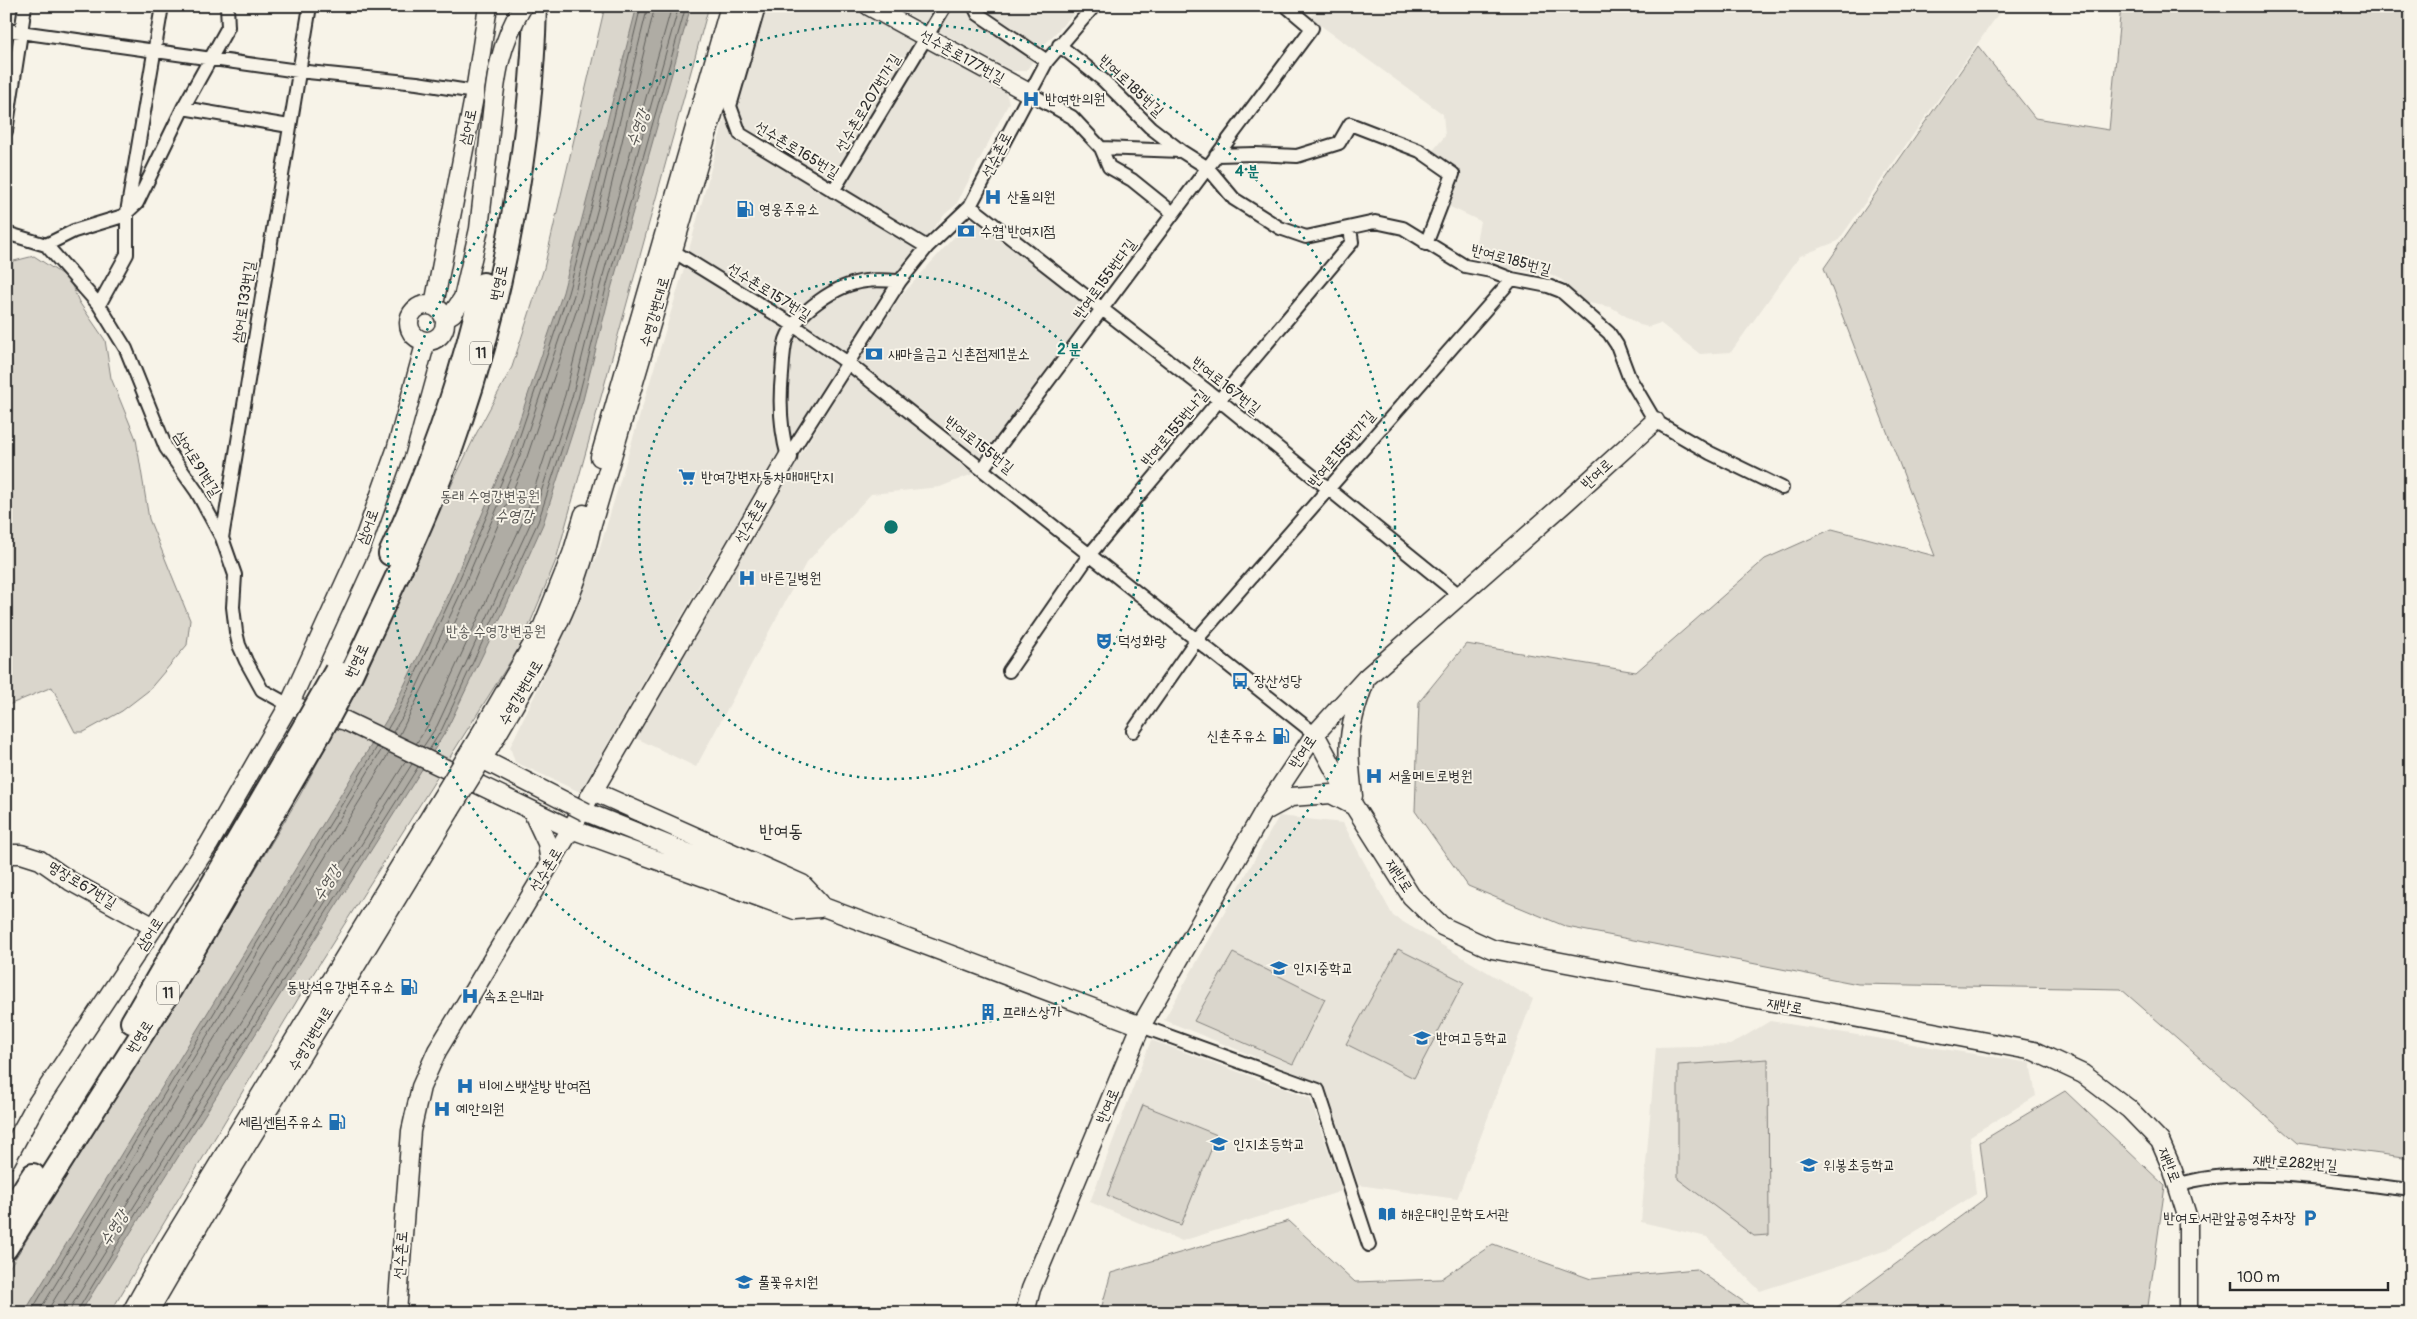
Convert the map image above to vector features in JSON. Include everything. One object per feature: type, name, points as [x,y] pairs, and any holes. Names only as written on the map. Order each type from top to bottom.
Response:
[{"type":"highway","name":"번영로","points":[[343,675],[450,402],[475,319],[494,232],[506,159],[522,6]]},
{"type":"highway","name":"번영로","points":[[6,1248],[170,990],[343,675],[429,504],[459,426],[490,322],[508,240],[525,134],[534,39],[534,6]]},
{"type":"highway","name":"번영로","points":[[6,1217],[134,1019],[312,730]]},
{"type":"main road","name":"삼어로","points":[[439,312],[488,6]]},
{"type":"main road","points":[[439,312],[444,329],[442,334],[437,338],[426,341],[415,336],[411,331],[410,318],[416,308],[428,304],[439,312],[453,313],[463,298],[479,229],[500,53],[522,6]]},
{"type":"main road","name":"수영강변대로","points":[[488,737],[542,628],[572,554],[659,246],[730,6]]},
{"type":"main road","name":"수영강변대로","points":[[131,1313],[168,1247],[476,756],[555,634],[586,556],[592,524],[745,6]]},
{"type":"main road","name":"선수촌로177번길","points":[[869,6],[1029,93]]},
{"type":"main road","name":"삼어로","points":[[6,1160],[34,1108],[209,844],[289,705],[362,545],[396,450],[426,341]]},
{"type":"main road","name":"반여로","points":[[1025,1313],[1031,1289],[1141,1026],[1264,811],[1315,734],[1366,678],[1566,502],[1654,421]]},
{"type":"main road","name":"선수촌로","points":[[397,1313],[411,1131],[422,1087],[437,1051],[594,791],[788,458]]},
{"type":"main road","points":[[1354,806],[1347,754],[1352,719],[1366,678]]},
{"type":"main road","points":[[289,705],[346,721],[571,829],[795,910],[817,905]]},
{"type":"main road","name":"재반로","points":[[1315,734],[1354,806],[1411,896],[1442,926],[1492,949],[2034,1051],[2083,1074],[2129,1109],[2160,1141],[2188,1219],[2188,1313]]},
{"type":"main road","points":[[476,756],[586,812],[817,905],[1141,1026]]},
{"type":"main road","points":[[594,791],[802,884],[817,905]]},
{"type":"main road","points":[[1264,811],[1291,796],[1331,794],[1354,806]]},
{"type":"main road","name":"수영강변대로","points":[[148,1313],[443,809]]},
{"type":"main road","points":[[532,810],[548,843],[550,863]]},
{"type":"main road","name":"명장로67번길","points":[[6,854],[21,854],[40,860],[70,880],[154,927]]},
{"type":"street","points":[[6,131],[25,6]]},
{"type":"street","points":[[98,305],[127,254],[127,212],[162,6]]},
{"type":"street","points":[[6,233],[46,245],[74,231],[123,216],[137,203],[183,108],[228,27],[227,6]]},
{"type":"street","name":"삼어로133번길","points":[[222,538],[310,6]]},
{"type":"street","name":"선수촌로165번길","points":[[759,6],[730,106],[740,134],[927,248]]},
{"type":"street","name":"선수촌로207번가길","points":[[833,191],[945,6]]},
{"type":"street","points":[[974,6],[978,14],[1047,61]]},
{"type":"street","name":"선수촌로","points":[[788,458],[900,281],[927,248],[970,206],[1047,61],[1094,6]]},
{"type":"street","name":"반여로155번다길","points":[[983,468],[1312,28],[1286,6]]},
{"type":"street","points":[[6,30],[298,72],[417,83],[475,92]]},
{"type":"street","name":"반여로185번길","points":[[1059,45],[1103,80],[1150,127],[1181,151],[1208,168],[1234,200],[1280,228],[1306,237],[1375,222],[1403,228],[1464,266],[1491,270],[1512,279],[1548,286],[1561,292],[1609,333],[1617,345],[1629,377],[1654,421]]},
{"type":"street","points":[[1029,93],[1072,117],[1101,148],[1109,167],[1132,180],[1173,213]]},
{"type":"street","points":[[183,108],[289,126]]},
{"type":"street","points":[[1216,156],[1255,154],[1280,157],[1297,156],[1339,142],[1350,124],[1420,151],[1454,174],[1426,244]]},
{"type":"street","points":[[1101,148],[1181,151]]},
{"type":"street","name":"반여로167번길","points":[[970,206],[1219,400],[1459,595]]},
{"type":"street","name":"반여로155번나길","points":[[1090,554],[1352,242],[1350,228]]},
{"type":"street","name":"삼어로91번길","points":[[46,245],[98,305],[126,348],[166,448],[197,492],[222,538],[235,575],[234,607],[238,645],[262,690],[289,705]]},
{"type":"street","name":"선수촌로157번길","points":[[672,251],[793,325],[848,363]]},
{"type":"street","name":"반여로155번가길","points":[[1197,639],[1512,279]]},
{"type":"street","points":[[788,458],[781,432],[779,398],[786,342],[793,325],[805,312],[845,285],[866,281],[900,281]]},
{"type":"street","name":"반여로155번길","points":[[848,363],[983,468],[1315,734]]},
{"type":"street","points":[[1654,421],[1710,453],[1782,488]]},
{"type":"street","points":[[1008,671],[1090,554]]},
{"type":"street","points":[[1133,731],[1197,639]]},
{"type":"street","points":[[1141,1026],[1318,1090],[1369,1244]]},
{"type":"street","name":"재반로282번길","points":[[2177,1185],[2195,1179],[2242,1176],[2300,1177],[2411,1190]]},
{"type":"shaded area","points":[[755,6],[855,6],[1005,88],[1009,103],[956,205],[945,214],[902,266],[754,496],[700,584],[580,792],[515,762],[510,747],[543,678],[599,551],[683,272]]},
{"type":"shaded area","points":[[893,6],[1081,6],[1044,45],[1026,71],[1012,71]]},
{"type":"shaded area","points":[[1328,6],[2004,6],[1838,241],[1800,256],[1731,352],[1700,354],[1660,323],[1648,327],[1640,325],[1611,307],[1583,302],[1562,280],[1550,274],[1495,267],[1473,258],[1480,221],[1446,205],[1460,170],[1431,153],[1445,136],[1443,114],[1309,17]]},
{"type":"shaded area","points":[[6,44],[18,46],[6,131]]},
{"type":"shaded area","points":[[971,218],[1087,306],[1092,315],[1061,352],[985,453],[975,473],[940,487],[871,494],[806,563],[696,767],[636,738],[787,477],[844,384],[901,296]]},
{"type":"shaded area","points":[[1279,816],[1343,823],[1393,916],[1533,999],[1457,1199],[1359,1185],[1325,1085],[1164,1020]]},
{"type":"shaded area","name":"위봉초등학교","points":[[1770,1021],[2030,1063],[2036,1096],[1970,1136],[1976,1194],[1884,1251],[1760,1291],[1707,1237],[1641,1222],[1656,1047],[1730,1045]]},
{"type":"shaded area","name":"인지초등학교","points":[[1151,1040],[1310,1098],[1342,1191],[1182,1241],[1090,1202]]},
{"type":"green space","points":[[605,6],[709,6],[556,560],[522,643],[313,974],[110,1313],[6,1313],[6,1273],[191,977],[299,797],[364,677],[426,538],[476,434],[512,367],[544,268]]},
{"type":"green space","points":[[2121,6],[2411,6],[2411,1158],[2297,1143],[2121,989],[1858,984],[1567,927],[1468,886],[1415,811],[1419,702],[1466,644],[1636,672],[1765,559],[1832,529],[1935,556],[1824,268],[1978,46],[2035,118],[2109,130]]},
{"type":"green space","points":[[34,256],[69,279],[79,302],[105,340],[111,378],[136,439],[149,519],[190,620],[187,645],[148,691],[122,711],[84,732],[75,732],[52,687],[6,706],[6,263]]},
{"type":"green space","points":[[1398,949],[1464,982],[1414,1078],[1346,1044]]},
{"type":"green space","points":[[1233,953],[1325,999],[1293,1064],[1194,1021]]},
{"type":"green space","points":[[1768,1059],[1769,1235],[1754,1236],[1678,1179],[1678,1065]]},
{"type":"green space","points":[[2065,1091],[2165,1186],[2147,1313],[1829,1313],[1987,1197],[1980,1142]]},
{"type":"green space","points":[[1143,1105],[1217,1135],[1181,1225],[1107,1195]]},
{"type":"green space","points":[[1289,1221],[1355,1282],[1441,1279],[1493,1244],[1591,1279],[1696,1269],[1760,1313],[1100,1313],[1111,1273]]},
{"type":"water","name":"수영강","points":[[637,6],[691,6],[611,289],[583,400],[543,524],[508,602],[446,731],[80,1313],[24,1313],[392,711],[449,592],[509,451],[563,292]]},
{"type":"place","name":"반여한의원","points":[[1031,99]]},
{"type":"place","name":"산돌의원","points":[[993,197]]},
{"type":"place","name":"영웅주유소","points":[[745,209]]},
{"type":"place","name":"수협 반여지점","points":[[966,231]]},
{"type":"place","name":"새마을금고 신촌점제1분소","points":[[874,354]]},
{"type":"place","name":"반여강변자동차매매단지","points":[[687,477]]},
{"type":"place","name":"바른길병원","points":[[747,578]]},
{"type":"place","name":"덕성화랑","points":[[1104,641]]},
{"type":"place","name":"장산성당","points":[[1240,681]]},
{"type":"place","name":"신촌주유소","points":[[1281,736]]},
{"type":"place","name":"서울메트로병원","points":[[1374,776]]},
{"type":"place","name":"인지중학교","points":[[1279,968]]},
{"type":"place","name":"동방석유강변주유소","points":[[409,987]]},
{"type":"place","name":"속조은내과","points":[[470,996]]},
{"type":"place","name":"프래스상가","points":[[988,1012]]},
{"type":"place","name":"반여고등학교","points":[[1422,1038]]},
{"type":"place","name":"비에스뱃살방 반여점","points":[[465,1086]]},
{"type":"place","name":"예안의원","points":[[442,1109]]},
{"type":"place","name":"세림센텀주유소","points":[[337,1122]]},
{"type":"place","name":"인지초등학교","points":[[1219,1144]]},
{"type":"place","name":"위봉초등학교","points":[[1809,1165]]},
{"type":"place","name":"해운대인문학도서관","points":[[1387,1214]]},
{"type":"place","name":"반여도서관앞공영주차장","points":[[2310,1218]]},
{"type":"place","name":"풀꽃유치원","points":[[744,1282]]},
{"type":"district","name":"반여동","points":[[781,831]]},
{"type":"park label","name":"동래 수영강변공원","points":[[490,496]]},
{"type":"park label","name":"반송 수영강변공원","points":[[496,631]]}]
